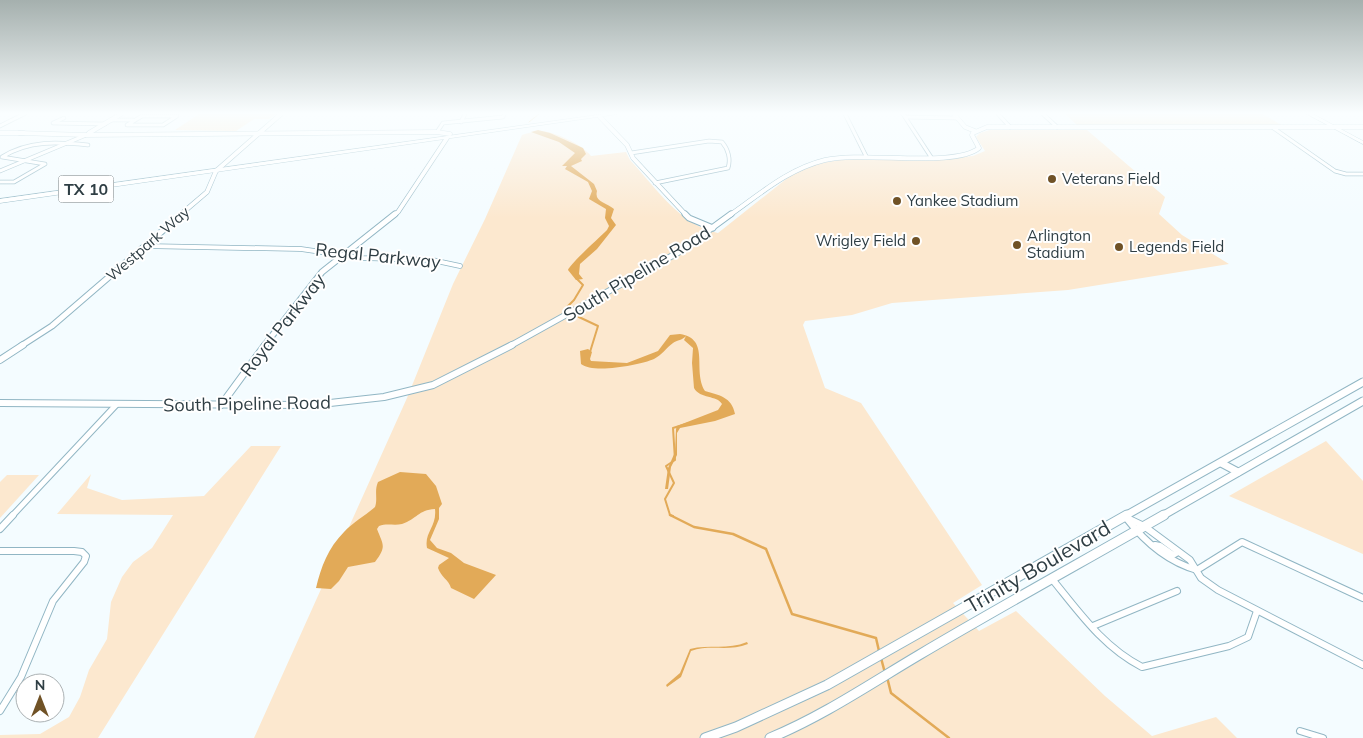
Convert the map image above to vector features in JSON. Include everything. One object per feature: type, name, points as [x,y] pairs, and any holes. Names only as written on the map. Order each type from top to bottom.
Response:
[{"type":"main road","name":"Westpark Way","points":[[218,168],[241,148]]},
{"type":"main road","name":"TX 10","points":[[0,197],[35,194],[359,148]]},
{"type":"main road","name":"TX 10","points":[[340,151],[364,148]]},
{"type":"main road","name":"TX 10","points":[[0,201],[35,194]]},
{"type":"main road","name":"Trinity Boulevard","points":[[705,738],[736,727],[827,685],[956,614],[1362,383]]},
{"type":"main road","name":"Trinity Boulevard","points":[[770,738],[802,724],[969,626],[1363,401]]},
{"type":"main road","points":[[1221,463],[1238,472]]},
{"type":"street","points":[[0,182],[14,182],[45,164],[2,157],[18,148]]},
{"type":"street","points":[[0,171],[57,148]]},
{"type":"street","name":"Royal Parkway","points":[[221,405],[322,272],[398,212],[441,148]]},
{"type":"street","points":[[629,148],[656,183],[689,218],[713,228]]},
{"type":"street","points":[[631,153],[661,148]]},
{"type":"street","points":[[656,183],[728,168],[730,164],[727,148]]},
{"type":"street","points":[[862,148],[866,156]]},
{"type":"street","points":[[925,148],[931,157]]},
{"type":"street","name":"South Pipeline Road","points":[[0,403],[312,405],[404,394],[441,381],[533,334],[668,259],[797,168],[833,158],[962,156],[975,152],[979,148]]},
{"type":"street","points":[[1303,148],[1335,170],[1346,174],[1363,174]]},
{"type":"street","name":"Westpark Way","points":[[0,360],[52,326],[146,246],[207,192],[218,168]]},
{"type":"street","name":"Regal Parkway","points":[[146,246],[302,249],[362,258],[432,260],[460,266]]},
{"type":"street","points":[[0,529],[118,404]]},
{"type":"street","points":[[1125,517],[1144,526],[1190,560],[1200,578],[1218,590],[1363,665]]},
{"type":"street","points":[[1125,517],[1135,531],[1184,568],[1196,570],[1242,542],[1363,598]]},
{"type":"street","points":[[1153,545],[1160,546],[1173,555],[1178,552]]},
{"type":"street","points":[[0,551],[74,551],[82,552],[86,556],[84,562],[53,601],[22,677],[0,711]]},
{"type":"street","points":[[1052,579],[1104,640],[1131,662],[1142,667],[1229,646],[1248,637],[1257,611]]},
{"type":"street","points":[[1092,626],[1177,592]]},
{"type":"street","points":[[1300,731],[1323,738]]},
{"type":"shaded area","points":[[516,148],[583,148],[591,156],[626,152],[630,160],[649,182],[680,214],[704,229],[718,233],[795,172],[821,163],[852,158],[951,158],[973,156],[985,151],[983,148],[1108,148],[1165,197],[1159,214],[1182,235],[1229,264],[1068,290],[892,303],[852,315],[805,321],[803,325],[825,388],[861,403],[982,585],[953,603],[979,631],[1016,611],[1105,696],[1152,736],[1216,717],[1237,738],[254,738],[407,398],[453,284],[485,219]]},
{"type":"shaded area","points":[[568,148],[583,148],[586,154],[581,159],[582,161],[571,166],[594,184],[599,200],[614,209],[611,218],[616,225],[597,249],[580,264],[579,274],[583,279],[576,280],[568,270],[609,226],[605,218],[606,209],[589,199],[592,191],[588,182],[565,169],[567,166],[562,166],[575,153]]},
{"type":"shaded area","points":[[680,334],[686,336],[673,343],[654,359],[638,364],[617,368],[596,368],[581,364],[580,351],[588,349],[592,352],[591,361],[627,363],[658,351],[670,335]]},
{"type":"shaded area","points":[[686,336],[695,342],[698,349],[701,383],[705,391],[728,400],[735,414],[715,421],[680,428],[677,433],[677,455],[671,467],[668,489],[665,489],[668,468],[675,452],[677,426],[718,410],[722,404],[716,399],[700,394],[694,388],[693,348],[684,340]]},
{"type":"shaded area","points":[[1326,441],[1363,481],[1363,554],[1229,496]]},
{"type":"shaded area","points":[[251,446],[281,446],[98,738],[0,738],[0,735],[40,734],[59,723],[65,723],[65,719],[69,717],[80,697],[89,670],[107,639],[111,602],[122,577],[133,562],[152,548],[173,515],[57,514],[91,474],[87,488],[122,500],[204,496]]},
{"type":"shaded area","points":[[400,472],[426,474],[436,486],[442,504],[439,508],[439,519],[430,540],[437,548],[451,553],[464,563],[496,575],[474,599],[451,588],[438,568],[439,565],[449,558],[427,548],[427,538],[434,520],[435,509],[425,511],[402,524],[379,526],[377,529],[383,546],[375,562],[348,567],[331,589],[316,588],[329,551],[338,538],[375,507],[378,482]]},
{"type":"shaded area","points":[[7,475],[39,475],[0,518],[0,482]]},
{"type":"shaded area","points":[[747,642],[748,644],[741,646],[705,648],[691,651],[681,677],[667,687],[666,685],[680,673],[690,649],[733,646]]},
{"type":"waterway","points":[[576,278],[583,285],[574,300],[564,310],[598,326],[590,352]]},
{"type":"waterway","points":[[670,515],[665,499],[674,483],[666,466],[675,460],[673,428],[689,423]]},
{"type":"waterway","points":[[670,515],[694,527],[733,534],[766,549],[792,614],[876,638],[879,651]]},
{"type":"waterway","points":[[881,658],[885,673]]},
{"type":"waterway","points":[[887,677],[891,693],[949,738]]},
{"type":"place","name":"Veterans Field","points":[[1052,179]]},
{"type":"place","name":"Yankee Stadium","points":[[897,201]]},
{"type":"place","name":"Wrigley Field","points":[[916,241]]},
{"type":"place","name":"Arlington Stadium","points":[[1017,245]]},
{"type":"place","name":"Legends Field","points":[[1119,247]]}]
